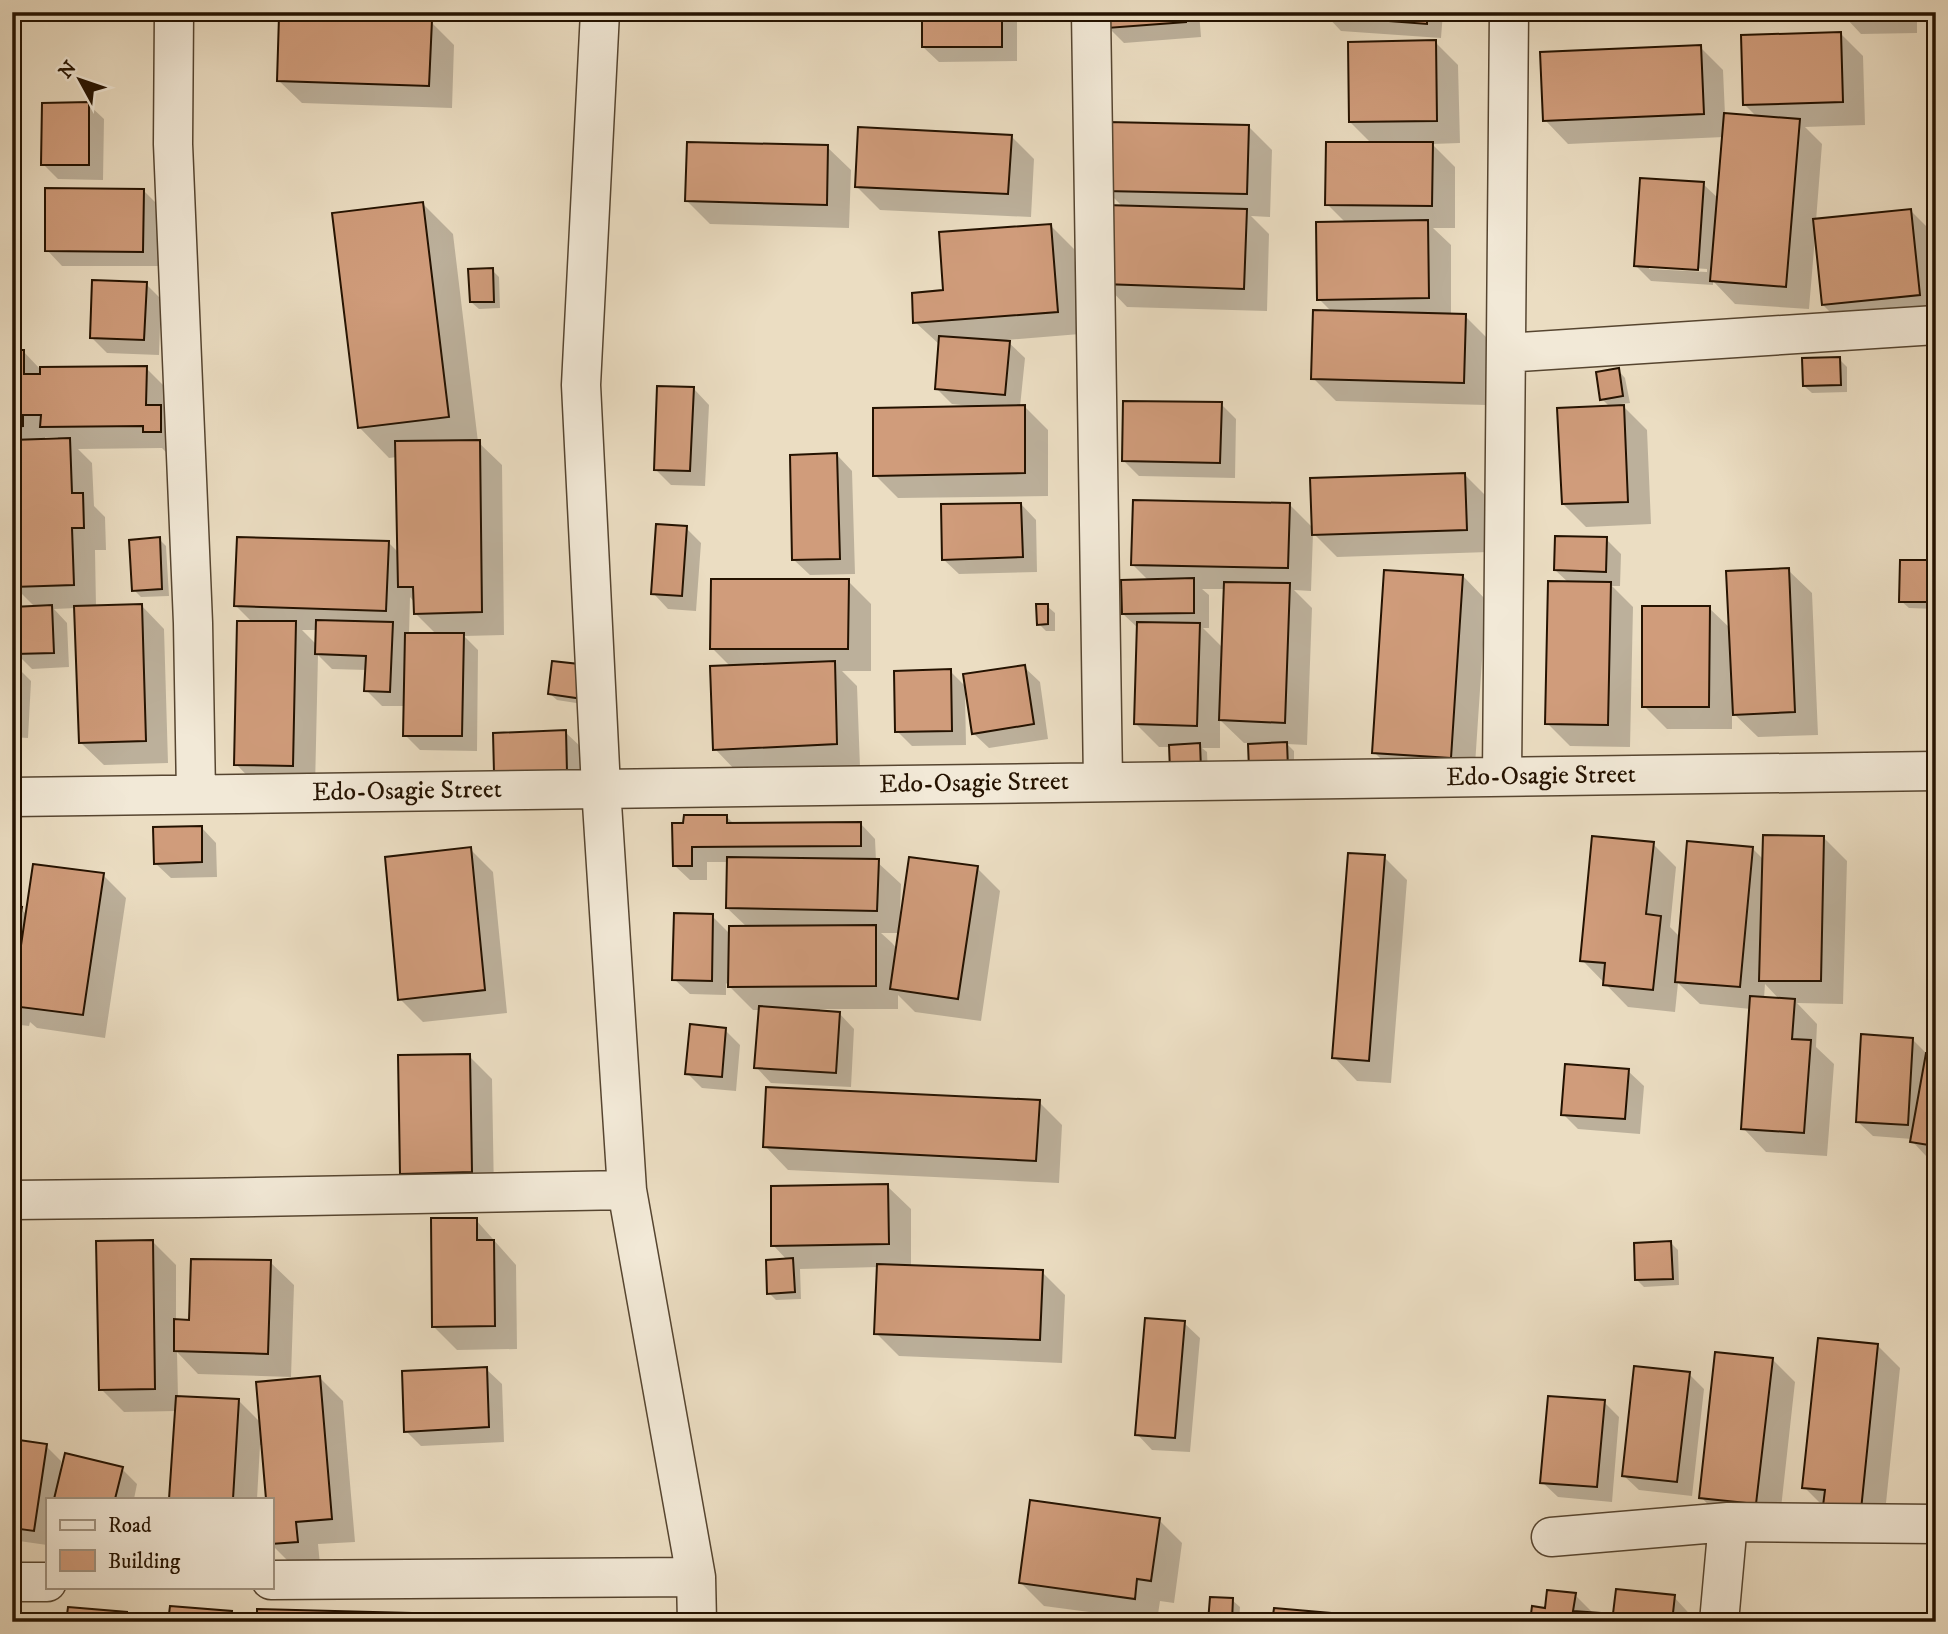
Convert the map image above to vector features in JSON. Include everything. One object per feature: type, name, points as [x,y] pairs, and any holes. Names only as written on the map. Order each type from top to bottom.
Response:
[{"type":"street","points":[[174,12],[173,144],[191,568],[196,794]]},
{"type":"street","points":[[600,12],[582,385],[601,788],[627,1190],[696,1577],[697,1622]]},
{"type":"street","points":[[1091,12],[1103,781]]},
{"type":"street","points":[[1502,776],[1509,12]]},
{"type":"street","points":[[1506,353],[1936,324]]},
{"type":"street","name":"Edo-Osagie Street","points":[[12,797],[1936,771]]},
{"type":"street","points":[[12,1200],[627,1190]]},
{"type":"street","points":[[1550,1537],[1728,1522],[1936,1524]]},
{"type":"street","points":[[1719,1622],[1728,1522]]},
{"type":"street","points":[[273,1580],[696,1577]]},
{"type":"street","points":[[12,1582],[46,1581]]},
{"type":"building","points":[[922,12],[1002,12],[1002,47],[922,47]]},
{"type":"building","points":[[1106,12],[1186,12],[1186,22],[1107,28]]},
{"type":"building","points":[[1325,12],[1427,12],[1427,24],[1324,16]]},
{"type":"building","points":[[1844,12],[1902,12],[1902,19],[1844,19]]},
{"type":"building","points":[[279,16],[432,20],[429,86],[277,81]]},
{"type":"building","points":[[1841,32],[1843,102],[1743,105],[1741,35]]},
{"type":"building","points":[[1436,40],[1437,121],[1349,122],[1348,42]]},
{"type":"building","points":[[1701,45],[1704,114],[1543,121],[1540,52]]},
{"type":"building","points":[[89,102],[89,165],[41,165],[42,103]]},
{"type":"building","points":[[1724,113],[1800,119],[1786,287],[1710,281]]},
{"type":"building","points":[[1107,122],[1249,125],[1247,194],[1105,191]]},
{"type":"building","points":[[858,127],[1012,135],[1008,194],[855,187]]},
{"type":"building","points":[[687,142],[828,145],[827,205],[685,201]]},
{"type":"building","points":[[1326,142],[1433,142],[1432,206],[1325,205]]},
{"type":"building","points":[[1640,178],[1704,182],[1698,270],[1634,266]]},
{"type":"building","points":[[45,188],[144,189],[143,252],[45,251]]},
{"type":"building","points":[[423,202],[449,417],[358,428],[332,213]]},
{"type":"building","points":[[1105,205],[1247,209],[1244,289],[1103,284]]},
{"type":"building","points":[[1911,209],[1920,295],[1822,305],[1813,219]]},
{"type":"building","points":[[1428,220],[1429,298],[1317,300],[1316,222]]},
{"type":"building","points":[[1051,224],[1058,312],[913,323],[912,293],[943,290],[939,232]]},
{"type":"building","points":[[493,268],[494,302],[470,302],[468,269]]},
{"type":"building","points":[[92,280],[147,282],[144,340],[90,338]]},
{"type":"building","points":[[1313,310],[1466,314],[1464,383],[1311,379]]},
{"type":"building","points":[[939,336],[1010,341],[1005,395],[935,389]]},
{"type":"building","points":[[12,350],[24,350],[24,374],[40,374],[40,367],[147,366],[146,405],[161,405],[161,432],[143,432],[143,426],[40,427],[41,415],[23,415],[23,426],[12,427]]},
{"type":"building","points":[[1840,357],[1841,385],[1803,386],[1802,358]]},
{"type":"building","points":[[1619,368],[1623,396],[1600,400],[1596,372]]},
{"type":"building","points":[[657,386],[694,387],[690,471],[654,470]]},
{"type":"building","points":[[1123,401],[1222,402],[1220,463],[1122,461]]},
{"type":"building","points":[[1025,405],[1025,473],[873,476],[873,408]]},
{"type":"building","points":[[1624,405],[1628,502],[1562,504],[1557,408]]},
{"type":"building","points":[[70,438],[72,493],[83,493],[84,528],[72,528],[74,585],[13,587],[12,440]]},
{"type":"building","points":[[480,440],[482,612],[414,614],[413,587],[398,587],[395,441]]},
{"type":"building","points":[[837,453],[840,559],[792,560],[790,455]]},
{"type":"building","points":[[1465,473],[1467,530],[1312,535],[1310,478]]},
{"type":"building","points":[[1133,500],[1290,503],[1288,568],[1131,565]]},
{"type":"building","points":[[1021,503],[1023,557],[942,560],[941,504]]},
{"type":"building","points":[[656,524],[687,526],[682,596],[651,594]]},
{"type":"building","points":[[1555,536],[1607,537],[1606,572],[1554,570]]},
{"type":"building","points":[[160,537],[162,589],[132,591],[129,540]]},
{"type":"building","points":[[237,537],[389,541],[386,611],[234,606]]},
{"type":"building","points":[[1900,560],[1934,560],[1934,602],[1899,602]]},
{"type":"building","points":[[1789,568],[1795,712],[1733,715],[1726,571]]},
{"type":"building","points":[[1384,570],[1463,575],[1451,758],[1372,753]]},
{"type":"building","points":[[1194,578],[1194,613],[1122,614],[1121,580]]},
{"type":"building","points":[[711,579],[849,579],[848,649],[710,649]]},
{"type":"building","points":[[1548,581],[1611,582],[1608,725],[1545,724]]},
{"type":"building","points":[[1224,582],[1290,583],[1285,723],[1219,720]]},
{"type":"building","points":[[142,604],[146,741],[79,743],[74,606]]},
{"type":"building","points":[[1036,604],[1048,604],[1048,624],[1037,625]]},
{"type":"building","points":[[52,605],[54,653],[15,654],[13,607]]},
{"type":"building","points":[[1642,606],[1710,606],[1709,707],[1642,707]]},
{"type":"building","points":[[316,620],[393,622],[390,692],[364,691],[366,656],[315,654]]},
{"type":"building","points":[[237,621],[296,621],[293,766],[234,765]]},
{"type":"building","points":[[1137,622],[1200,623],[1197,726],[1134,724]]},
{"type":"building","points":[[405,633],[464,633],[462,736],[403,736]]},
{"type":"building","points":[[552,661],[588,665],[583,699],[548,694]]},
{"type":"building","points":[[835,661],[837,744],[713,750],[710,666]]},
{"type":"building","points":[[12,664],[17,664],[14,723],[12,723]]},
{"type":"building","points":[[1025,665],[1034,724],[972,734],[963,674]]},
{"type":"building","points":[[951,669],[952,731],[895,732],[894,671]]},
{"type":"building","points":[[566,730],[567,772],[494,773],[493,733]]},
{"type":"building","points":[[1287,742],[1288,768],[1249,769],[1248,744]]},
{"type":"building","points":[[1200,743],[1201,769],[1170,771],[1169,745]]},
{"type":"building","points":[[684,815],[727,815],[727,823],[861,822],[861,846],[692,847],[692,866],[673,866],[672,823],[683,823]]},
{"type":"building","points":[[202,826],[202,862],[154,864],[153,827]]},
{"type":"building","points":[[1763,835],[1824,836],[1821,981],[1759,981]]},
{"type":"building","points":[[1592,836],[1654,842],[1646,914],[1661,916],[1653,990],[1603,985],[1605,963],[1580,961]]},
{"type":"building","points":[[1687,841],[1753,847],[1740,987],[1675,982]]},
{"type":"building","points":[[471,847],[485,990],[398,1000],[385,857]]},
{"type":"building","points":[[1348,853],[1385,855],[1369,1061],[1332,1058]]},
{"type":"building","points":[[727,857],[879,859],[877,911],[726,908]]},
{"type":"building","points":[[909,857],[978,866],[958,999],[890,989]]},
{"type":"building","points":[[33,864],[104,873],[83,1015],[12,1006]]},
{"type":"building","points":[[12,906],[22,907],[12,967]]},
{"type":"building","points":[[674,913],[713,914],[712,981],[672,980]]},
{"type":"building","points":[[876,925],[876,986],[728,987],[729,926]]},
{"type":"building","points":[[1750,996],[1795,999],[1792,1039],[1811,1040],[1804,1133],[1741,1129]]},
{"type":"building","points":[[759,1006],[840,1012],[836,1073],[754,1068]]},
{"type":"building","points":[[690,1024],[726,1028],[722,1077],[685,1074]]},
{"type":"building","points":[[1861,1034],[1913,1038],[1908,1125],[1856,1122]]},
{"type":"building","points":[[1926,1053],[1936,1054],[1935,1146],[1910,1142]]},
{"type":"building","points":[[470,1054],[472,1172],[400,1174],[398,1055]]},
{"type":"building","points":[[1565,1064],[1629,1069],[1625,1119],[1561,1115]]},
{"type":"building","points":[[766,1087],[1040,1100],[1036,1161],[763,1147]]},
{"type":"building","points":[[888,1184],[889,1244],[771,1246],[771,1186]]},
{"type":"building","points":[[431,1218],[477,1218],[477,1240],[494,1240],[495,1326],[432,1327]]},
{"type":"building","points":[[153,1240],[155,1389],[99,1390],[96,1241]]},
{"type":"building","points":[[1671,1241],[1673,1279],[1635,1280],[1634,1243]]},
{"type":"building","points":[[793,1258],[795,1292],[767,1294],[766,1260]]},
{"type":"building","points":[[191,1259],[271,1260],[268,1354],[174,1351],[174,1319],[189,1320]]},
{"type":"building","points":[[877,1264],[1043,1270],[1040,1340],[874,1334]]},
{"type":"building","points":[[1145,1318],[1185,1321],[1175,1438],[1135,1435]]},
{"type":"building","points":[[1818,1338],[1878,1344],[1861,1510],[1823,1506],[1825,1490],[1802,1488]]},
{"type":"building","points":[[1715,1352],[1773,1358],[1756,1504],[1699,1498]]},
{"type":"building","points":[[1634,1366],[1690,1372],[1677,1482],[1622,1476]]},
{"type":"building","points":[[487,1367],[489,1427],[404,1432],[402,1371]]},
{"type":"building","points":[[320,1376],[332,1519],[296,1522],[298,1542],[273,1544],[273,1498],[266,1498],[256,1382]]},
{"type":"building","points":[[176,1396],[239,1399],[233,1498],[169,1498]]},
{"type":"building","points":[[1548,1396],[1605,1400],[1597,1487],[1540,1483]]},
{"type":"building","points":[[12,1439],[47,1444],[34,1531],[12,1528]]},
{"type":"building","points":[[65,1453],[123,1467],[115,1498],[54,1498]]},
{"type":"building","points":[[1030,1500],[1160,1518],[1151,1581],[1137,1579],[1135,1599],[1019,1583]]},
{"type":"building","points":[[1616,1589],[1675,1595],[1672,1622],[1612,1622]]},
{"type":"building","points":[[1547,1590],[1576,1593],[1573,1611],[1600,1613],[1599,1622],[1530,1622],[1532,1606],[1545,1608]]},
{"type":"building","points":[[1210,1597],[1233,1598],[1232,1622],[1208,1622]]},
{"type":"building","points":[[170,1606],[232,1611],[231,1622],[168,1622]]},
{"type":"building","points":[[68,1607],[127,1612],[126,1622],[66,1622]]},
{"type":"building","points":[[1274,1608],[1342,1614],[1341,1622],[1272,1622]]},
{"type":"building","points":[[257,1609],[450,1614],[450,1622],[257,1622]]}]
